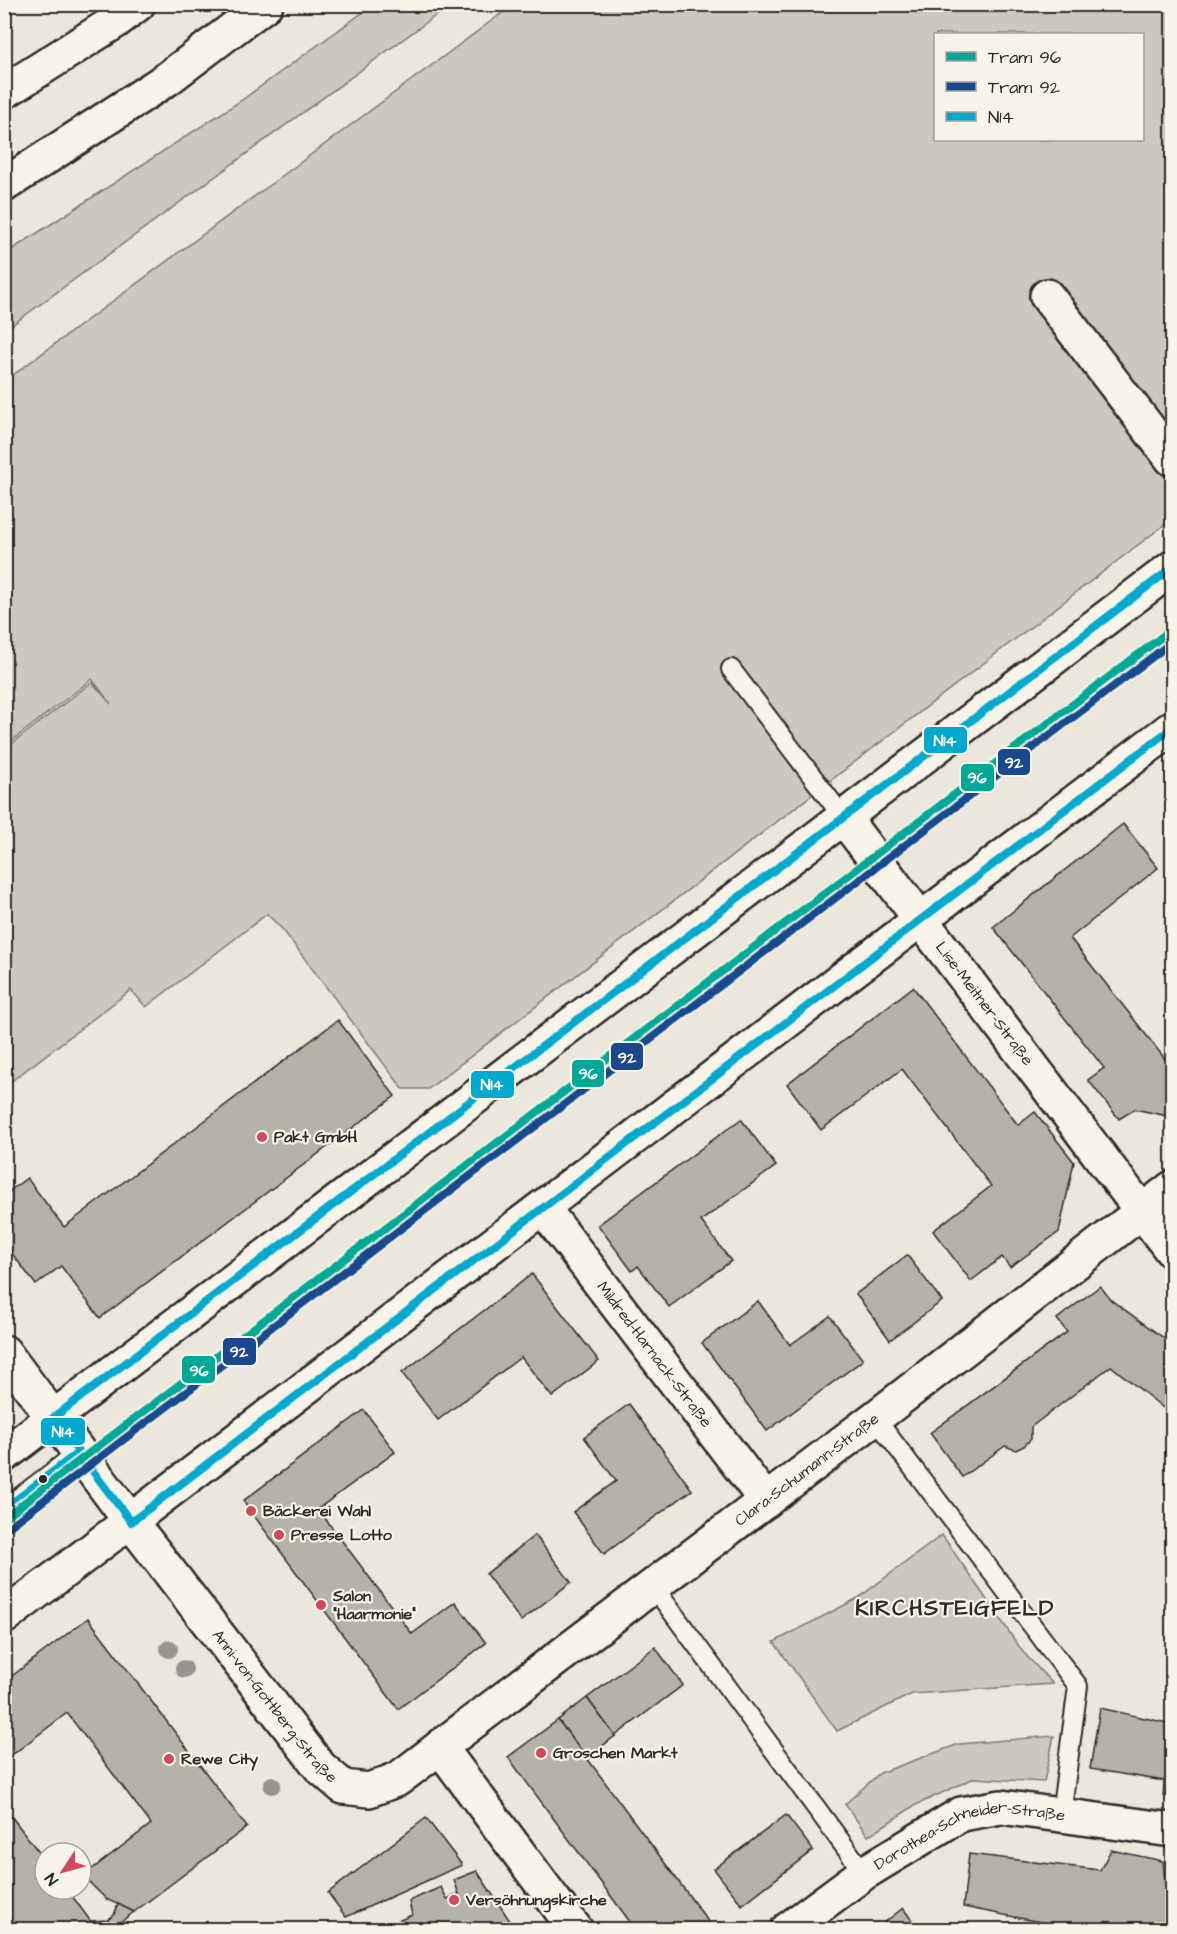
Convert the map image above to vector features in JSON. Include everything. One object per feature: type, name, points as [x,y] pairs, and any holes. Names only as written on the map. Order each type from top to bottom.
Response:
[{"type":"main road","points":[[4,92],[116,21],[138,4]]},
{"type":"main road","points":[[4,185],[167,79],[266,4]]},
{"type":"main road","points":[[1047,296],[1173,459]]},
{"type":"main road","points":[[4,1455],[1173,568]]},
{"type":"main road","points":[[4,1617],[1173,728]]},
{"type":"main road","name":"Lise-Meitner-Straße","points":[[843,818],[1173,1251]]},
{"type":"main road","name":"Clara-Schumann-Straße","points":[[440,1747],[875,1418],[1173,1188]]},
{"type":"main road","name":"Mildred-Harnack-Straße","points":[[543,1208],[766,1501]]},
{"type":"main road","name":"Anni-von-Gottberg-Straße","points":[[4,1352],[131,1522],[320,1767],[343,1787],[369,1790],[398,1779],[440,1747]]},
{"type":"main road","points":[[440,1747],[576,1929]]},
{"type":"main road","name":"Dorothea-Schneider-Straße","points":[[787,1929],[864,1873],[961,1814],[1001,1807],[1173,1830]]},
{"type":"lane","name":"Lise-Meitner-Straße","points":[[731,669],[843,818]]},
{"type":"lane","points":[[875,1418],[1078,1686],[1061,1815]]},
{"type":"lane","points":[[4,1509],[79,1452]]},
{"type":"lane","points":[[653,1586],[864,1873]]},
{"type":"shaded area","points":[[373,5],[450,5],[5,330],[5,254],[242,100]]},
{"type":"shaded area","points":[[513,5],[1172,5],[1172,519],[428,1089],[403,1089],[283,930],[267,914],[146,1007],[131,990],[5,1086],[5,749],[92,682],[111,704],[92,679],[5,746],[5,381]]},
{"type":"shaded area","points":[[942,1535],[1023,1652],[1053,1684],[912,1694],[837,1731],[774,1642],[858,1598]]},
{"type":"shaded area","points":[[1054,1736],[1044,1782],[974,1778],[914,1806],[868,1836],[845,1804],[880,1773],[959,1744]]},
{"type":"building","points":[[1123,824],[1158,868],[1070,938],[1165,1059],[1172,1053],[1172,1117],[1135,1109],[1119,1119],[1088,1080],[1104,1068],[993,927]]},
{"type":"building","points":[[913,987],[1018,1125],[1035,1112],[1074,1162],[1059,1232],[1010,1267],[1002,1257],[971,1281],[933,1231],[991,1186],[902,1069],[821,1130],[787,1084]]},
{"type":"building","name":"Pakt GmbH","points":[[338,1020],[395,1096],[100,1318],[61,1266],[36,1285],[4,1243],[4,1195],[27,1178],[64,1227]]},
{"type":"building","points":[[741,1119],[776,1166],[701,1221],[731,1261],[669,1307],[638,1266],[632,1271],[598,1225]]},
{"type":"building","points":[[907,1255],[942,1301],[890,1340],[856,1294]]},
{"type":"building","points":[[532,1274],[599,1361],[552,1397],[521,1357],[438,1420],[402,1373]]},
{"type":"building","points":[[1100,1286],[1111,1300],[1172,1344],[1172,1415],[1111,1366],[1031,1427],[1031,1439],[1024,1446],[1016,1450],[1005,1446],[962,1477],[930,1433],[1067,1332],[1057,1319]]},
{"type":"building","points":[[758,1301],[790,1345],[830,1316],[863,1360],[767,1431],[702,1343]]},
{"type":"building","points":[[629,1404],[692,1490],[604,1554],[573,1512],[616,1481],[584,1437]]},
{"type":"building","points":[[364,1410],[395,1452],[318,1509],[412,1634],[455,1602],[486,1643],[398,1709],[243,1501]]},
{"type":"building","points":[[535,1535],[571,1582],[521,1621],[486,1574]]},
{"type":"building","points":[[88,1618],[247,1827],[134,1912],[106,1899],[93,1886],[93,1868],[151,1824],[67,1713],[4,1761],[4,1682]]},
{"type":"building","points":[[655,1647],[683,1685],[615,1736],[587,1698]]},
{"type":"building","points":[[587,1698],[615,1736],[587,1758],[558,1720]]},
{"type":"building","points":[[1100,1708],[1172,1724],[1172,1797],[1163,1796],[1164,1781],[1090,1769]]},
{"type":"building","points":[[558,1720],[713,1928],[711,1930],[636,1930],[508,1757]]},
{"type":"building","points":[[4,1807],[33,1844],[33,1901],[76,1901],[97,1930],[18,1930],[4,1912]]},
{"type":"building","points":[[786,1815],[813,1850],[742,1905],[714,1869]]},
{"type":"building","points":[[426,1818],[462,1865],[346,1917],[328,1893]]},
{"type":"building","points":[[1111,1850],[1163,1861],[1170,1930],[1082,1930],[963,1907],[969,1854],[1100,1870]]},
{"type":"building","name":"Versöhnungskirche","points":[[477,1871],[516,1930],[398,1930],[393,1923],[412,1915],[409,1901],[441,1887],[447,1899],[459,1894],[454,1880]]},
{"type":"building","points":[[118,1904],[134,1912],[110,1930],[97,1930],[91,1921],[107,1920],[114,1915]]},
{"type":"building","points":[[903,1908],[919,1930],[875,1930],[880,1926]]},
{"type":"tram line","name":"96","points":[[4,1518],[1172,629]]},
{"type":"tram line","name":"92","points":[[10,1526],[1172,642]]},
{"type":"transit line","name":"N14","points":[[1172,568],[53,1418],[131,1522],[1172,728]]},
{"type":"transit line","name":"N14","points":[[4,1509],[79,1452]]},
{"type":"place","name":"Pakt GmbH","points":[[262,1137]]},
{"type":"place","name":"Bäckerei Wahl","points":[[251,1511]]},
{"type":"place","name":"Presse Lotto","points":[[279,1535]]},
{"type":"place","name":"Salon \"Haarmonie\"","points":[[321,1605]]},
{"type":"place","name":"Groschen Markt","points":[[541,1753]]},
{"type":"place","name":"Rewe City","points":[[169,1759]]},
{"type":"place","name":"Versöhnungskirche","points":[[454,1900]]},
{"type":"district","name":"KIRCHSTEIGFELD","points":[[955,1608]]}]
